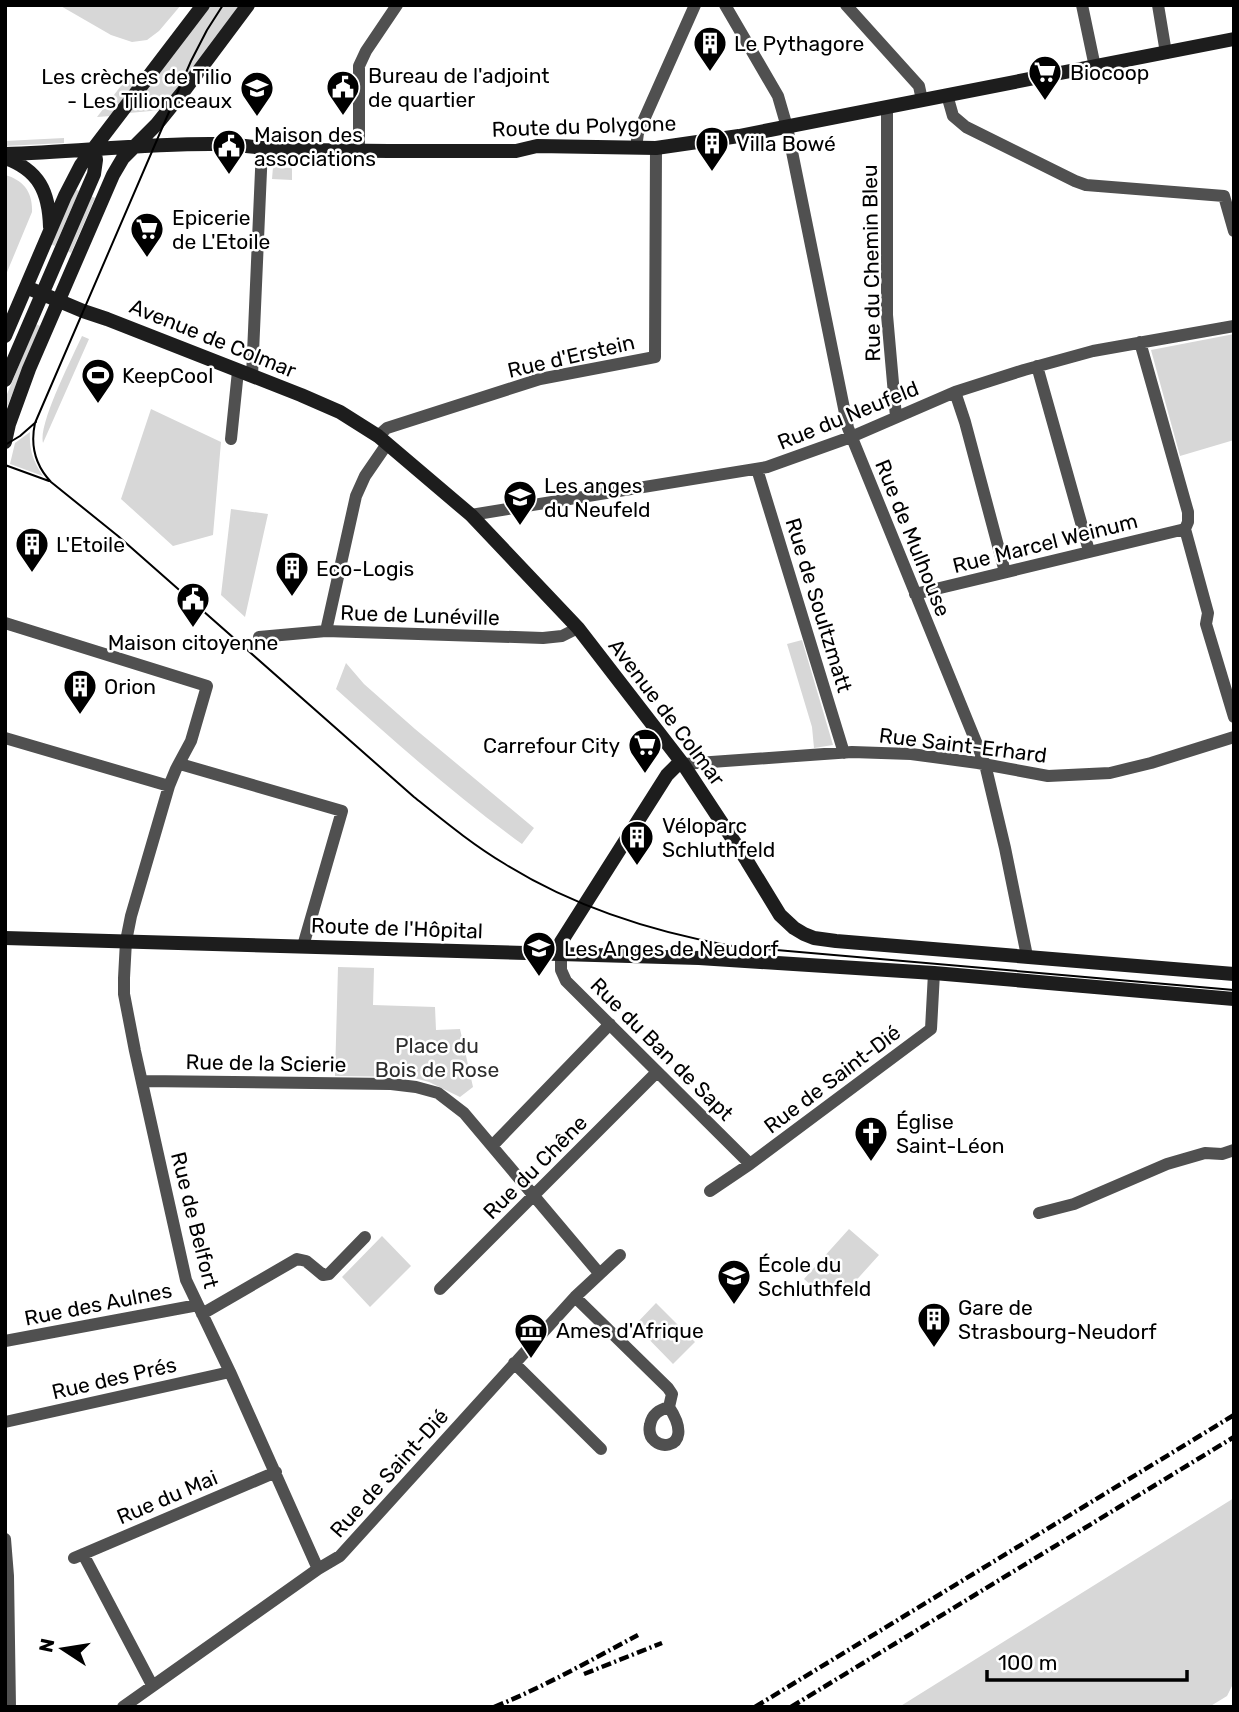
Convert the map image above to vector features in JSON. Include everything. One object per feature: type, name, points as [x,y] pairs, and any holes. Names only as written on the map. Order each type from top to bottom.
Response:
[{"type":"street","points":[[5,336],[80,165],[203,5]]},
{"type":"street","points":[[5,442],[7,425],[113,175],[123,158],[157,124],[248,5]]},
{"type":"street","points":[[359,150],[359,66],[397,5]]},
{"type":"street","points":[[636,148],[638,133],[695,5]]},
{"type":"street","name":"Rue de Mulhouse","points":[[724,5],[778,96],[787,127],[851,437],[985,764],[1027,956]]},
{"type":"street","points":[[846,5],[919,86],[922,100]]},
{"type":"street","points":[[1083,5],[1095,67]]},
{"type":"street","points":[[1158,5],[1166,53]]},
{"type":"street","name":"Route du Polygone","points":[[5,156],[94,148],[220,144],[261,148],[359,150],[516,151],[537,146],[656,148],[730,138],[1234,39]]},
{"type":"street","points":[[947,95],[953,116],[966,127],[1075,181],[1224,196],[1234,231]]},
{"type":"street","name":"Rue du Chemin Bleu","points":[[887,108],[887,314],[896,417]]},
{"type":"street","points":[[5,380],[94,174],[94,148]]},
{"type":"street","points":[[231,439],[245,373],[261,148]]},
{"type":"street","name":"Rue d'Erstein","points":[[382,440],[387,428],[540,379],[655,357],[656,148]]},
{"type":"street","points":[[5,156],[39,180],[50,214],[50,231]]},
{"type":"street","name":"Avenue de Colmar","points":[[51,271],[86,305],[107,318]]},
{"type":"street","name":"Avenue de Colmar","points":[[26,287],[340,412],[382,440],[471,515],[578,628],[683,764],[780,915],[804,934],[836,941],[1234,974]]},
{"type":"street","name":"Rue du Neufeld","points":[[471,515],[757,469],[851,437],[955,392],[1037,366],[1093,351],[1234,326]]},
{"type":"street","points":[[1140,342],[1188,512],[1185,529],[1209,613],[1206,624],[1234,717]]},
{"type":"street","points":[[1037,366],[1088,551]]},
{"type":"street","points":[[955,392],[1006,572]]},
{"type":"street","points":[[326,631],[356,496],[382,440]]},
{"type":"street","name":"Rue de Soultzmatt","points":[[757,469],[844,753]]},
{"type":"street","name":"Rue Marcel Weinum","points":[[915,594],[1185,529]]},
{"type":"street","name":"Rue de Belfort","points":[[5,623],[207,686],[191,741],[169,786],[131,916],[126,941],[124,994],[182,1264],[190,1290],[276,1472],[318,1569]]},
{"type":"street","name":"Rue de Lunéville","points":[[259,637],[326,631],[543,638],[562,636],[578,628]]},
{"type":"street","name":"Rue Saint-Erhard","points":[[683,764],[844,753],[911,754],[1048,776],[1110,773],[1234,737]]},
{"type":"street","points":[[5,738],[169,786]]},
{"type":"street","points":[[180,764],[342,811],[303,946]]},
{"type":"street","points":[[561,954],[561,942],[611,862],[667,775],[676,766],[683,764]]},
{"type":"street","name":"Route de l'Hôpital","points":[[5,939],[788,962],[934,973]]},
{"type":"street","name":"Rue du Ban de Sapt","points":[[561,954],[561,970],[566,981],[750,1164]]},
{"type":"street","points":[[934,973],[1234,999]]},
{"type":"street","name":"Rue de Saint-Dié","points":[[710,1191],[931,1029],[934,973]]},
{"type":"street","points":[[493,1145],[610,1024]]},
{"type":"street","name":"Rue du Chêne","points":[[440,1289],[657,1072]]},
{"type":"street","name":"Rue de la Scierie","points":[[142,1081],[391,1084],[416,1087],[438,1094],[467,1116],[599,1273]]},
{"type":"street","points":[[1040,1213],[1073,1204],[1167,1164],[1205,1153],[1222,1154],[1234,1150]]},
{"type":"street","name":"Rue des Aulnes","points":[[5,1341],[200,1309],[297,1259],[306,1261],[323,1275],[328,1274],[365,1237]]},
{"type":"street","name":"Rue de Saint-Dié","points":[[122,1707],[340,1556],[575,1297],[620,1255]]},
{"type":"street","points":[[575,1297],[668,1388],[672,1394],[669,1407]]},
{"type":"street","points":[[514,1363],[601,1449]]},
{"type":"street","name":"Rue des Prés","points":[[5,1422],[230,1372]]},
{"type":"street","name":"Rue du Mai","points":[[152,1685],[79,1556],[276,1472]]},
{"type":"street","points":[[5,1539],[10,1707]]},
{"type":"green space","points":[[59,5],[181,5],[159,31],[147,40],[132,42],[111,35]]},
{"type":"green space","points":[[211,5],[240,6],[161,110],[129,113]]},
{"type":"green space","points":[[127,78],[132,82],[132,88],[111,116],[97,117]]},
{"type":"green space","points":[[64,138],[64,143],[5,146],[5,141]]},
{"type":"green space","points":[[273,167],[292,168],[292,180],[272,179]]},
{"type":"green space","points":[[5,175],[26,188],[31,199],[32,212],[5,277]]},
{"type":"green space","points":[[75,189],[79,191],[55,246],[51,244]]},
{"type":"green space","points":[[91,196],[95,198],[71,253],[67,251]]},
{"type":"green space","points":[[36,324],[40,326],[5,412],[5,399]]},
{"type":"green space","points":[[1234,334],[1234,440],[1180,456],[1151,350]]},
{"type":"green space","points":[[82,336],[89,339],[43,443],[51,407]]},
{"type":"green space","points":[[151,409],[221,442],[213,535],[173,546],[121,499]]},
{"type":"green space","points":[[30,432],[32,455],[43,476],[10,464],[15,443]]},
{"type":"green space","points":[[231,509],[268,514],[245,617],[221,595]]},
{"type":"green space","points":[[802,640],[833,745],[814,748],[812,727],[787,644]]},
{"type":"green space","points":[[346,663],[364,684],[415,729],[534,828],[522,844],[450,788],[336,689]]},
{"type":"green space","name":"Place du Bois de Rose","points":[[338,967],[374,968],[373,1005],[435,1007],[436,1030],[460,1029],[473,1087],[460,1097],[429,1082],[411,1077],[335,1076]]},
{"type":"green space","points":[[849,1229],[879,1255],[842,1296],[833,1288],[825,1297],[804,1279]]},
{"type":"green space","points":[[382,1236],[411,1266],[370,1307],[342,1277]]},
{"type":"green space","points":[[656,1303],[695,1342],[673,1364],[635,1325]]},
{"type":"green space","points":[[1234,1498],[1234,1682],[1227,1696],[1209,1707],[899,1707]]},
{"type":"tram line","points":[[223,5],[191,61],[35,423],[35,455],[51,482],[118,536],[436,815],[505,864],[559,893],[644,925],[732,946],[1234,990]]},
{"type":"tram line","points":[[5,445],[36,422]]},
{"type":"tram line","points":[[5,465],[49,481]]},
{"type":"railway","points":[[755,1707],[1234,1415]]},
{"type":"railway","points":[[791,1707],[1234,1437]]},
{"type":"railway","points":[[494,1707],[549,1682],[638,1635]]},
{"type":"railway","points":[[584,1674],[662,1643]]},
{"type":"place","name":"Le Pythagore","points":[[710,73]]},
{"type":"place","name":"Biocoop","points":[[1045,102]]},
{"type":"place","name":"Bureau de l'adjoint de quartier","points":[[343,117]]},
{"type":"place","name":"Les crèches de Tilio - Les Tilionceaux","points":[[257,118]]},
{"type":"place","name":"Villa Bowé","points":[[712,173]]},
{"type":"place","name":"Maison des associations","points":[[229,176]]},
{"type":"place","name":"Epicerie de L'Etoile","points":[[147,259]]},
{"type":"place","name":"KeepCool","points":[[98,405]]},
{"type":"place","name":"Les anges du Neufeld","points":[[520,527]]},
{"type":"place","name":"L'Etoile","points":[[32,574]]},
{"type":"place","name":"Eco-Logis","points":[[292,598]]},
{"type":"place","name":"Maison citoyenne","points":[[193,629]]},
{"type":"place","name":"Orion","points":[[80,716]]},
{"type":"place","name":"Carrefour City","points":[[645,775]]},
{"type":"place","name":"Véloparc Schluthfeld","points":[[637,867]]},
{"type":"place","name":"Les Anges de Neudorf","points":[[539,978]]},
{"type":"place","name":"Église Saint-Léon","points":[[871,1163]]},
{"type":"place","name":"École du Schluthfeld","points":[[734,1306]]},
{"type":"place","name":"Gare de Strasbourg-Neudorf","points":[[934,1349]]},
{"type":"place","name":"Ames d'Afrique","points":[[531,1360]]}]
